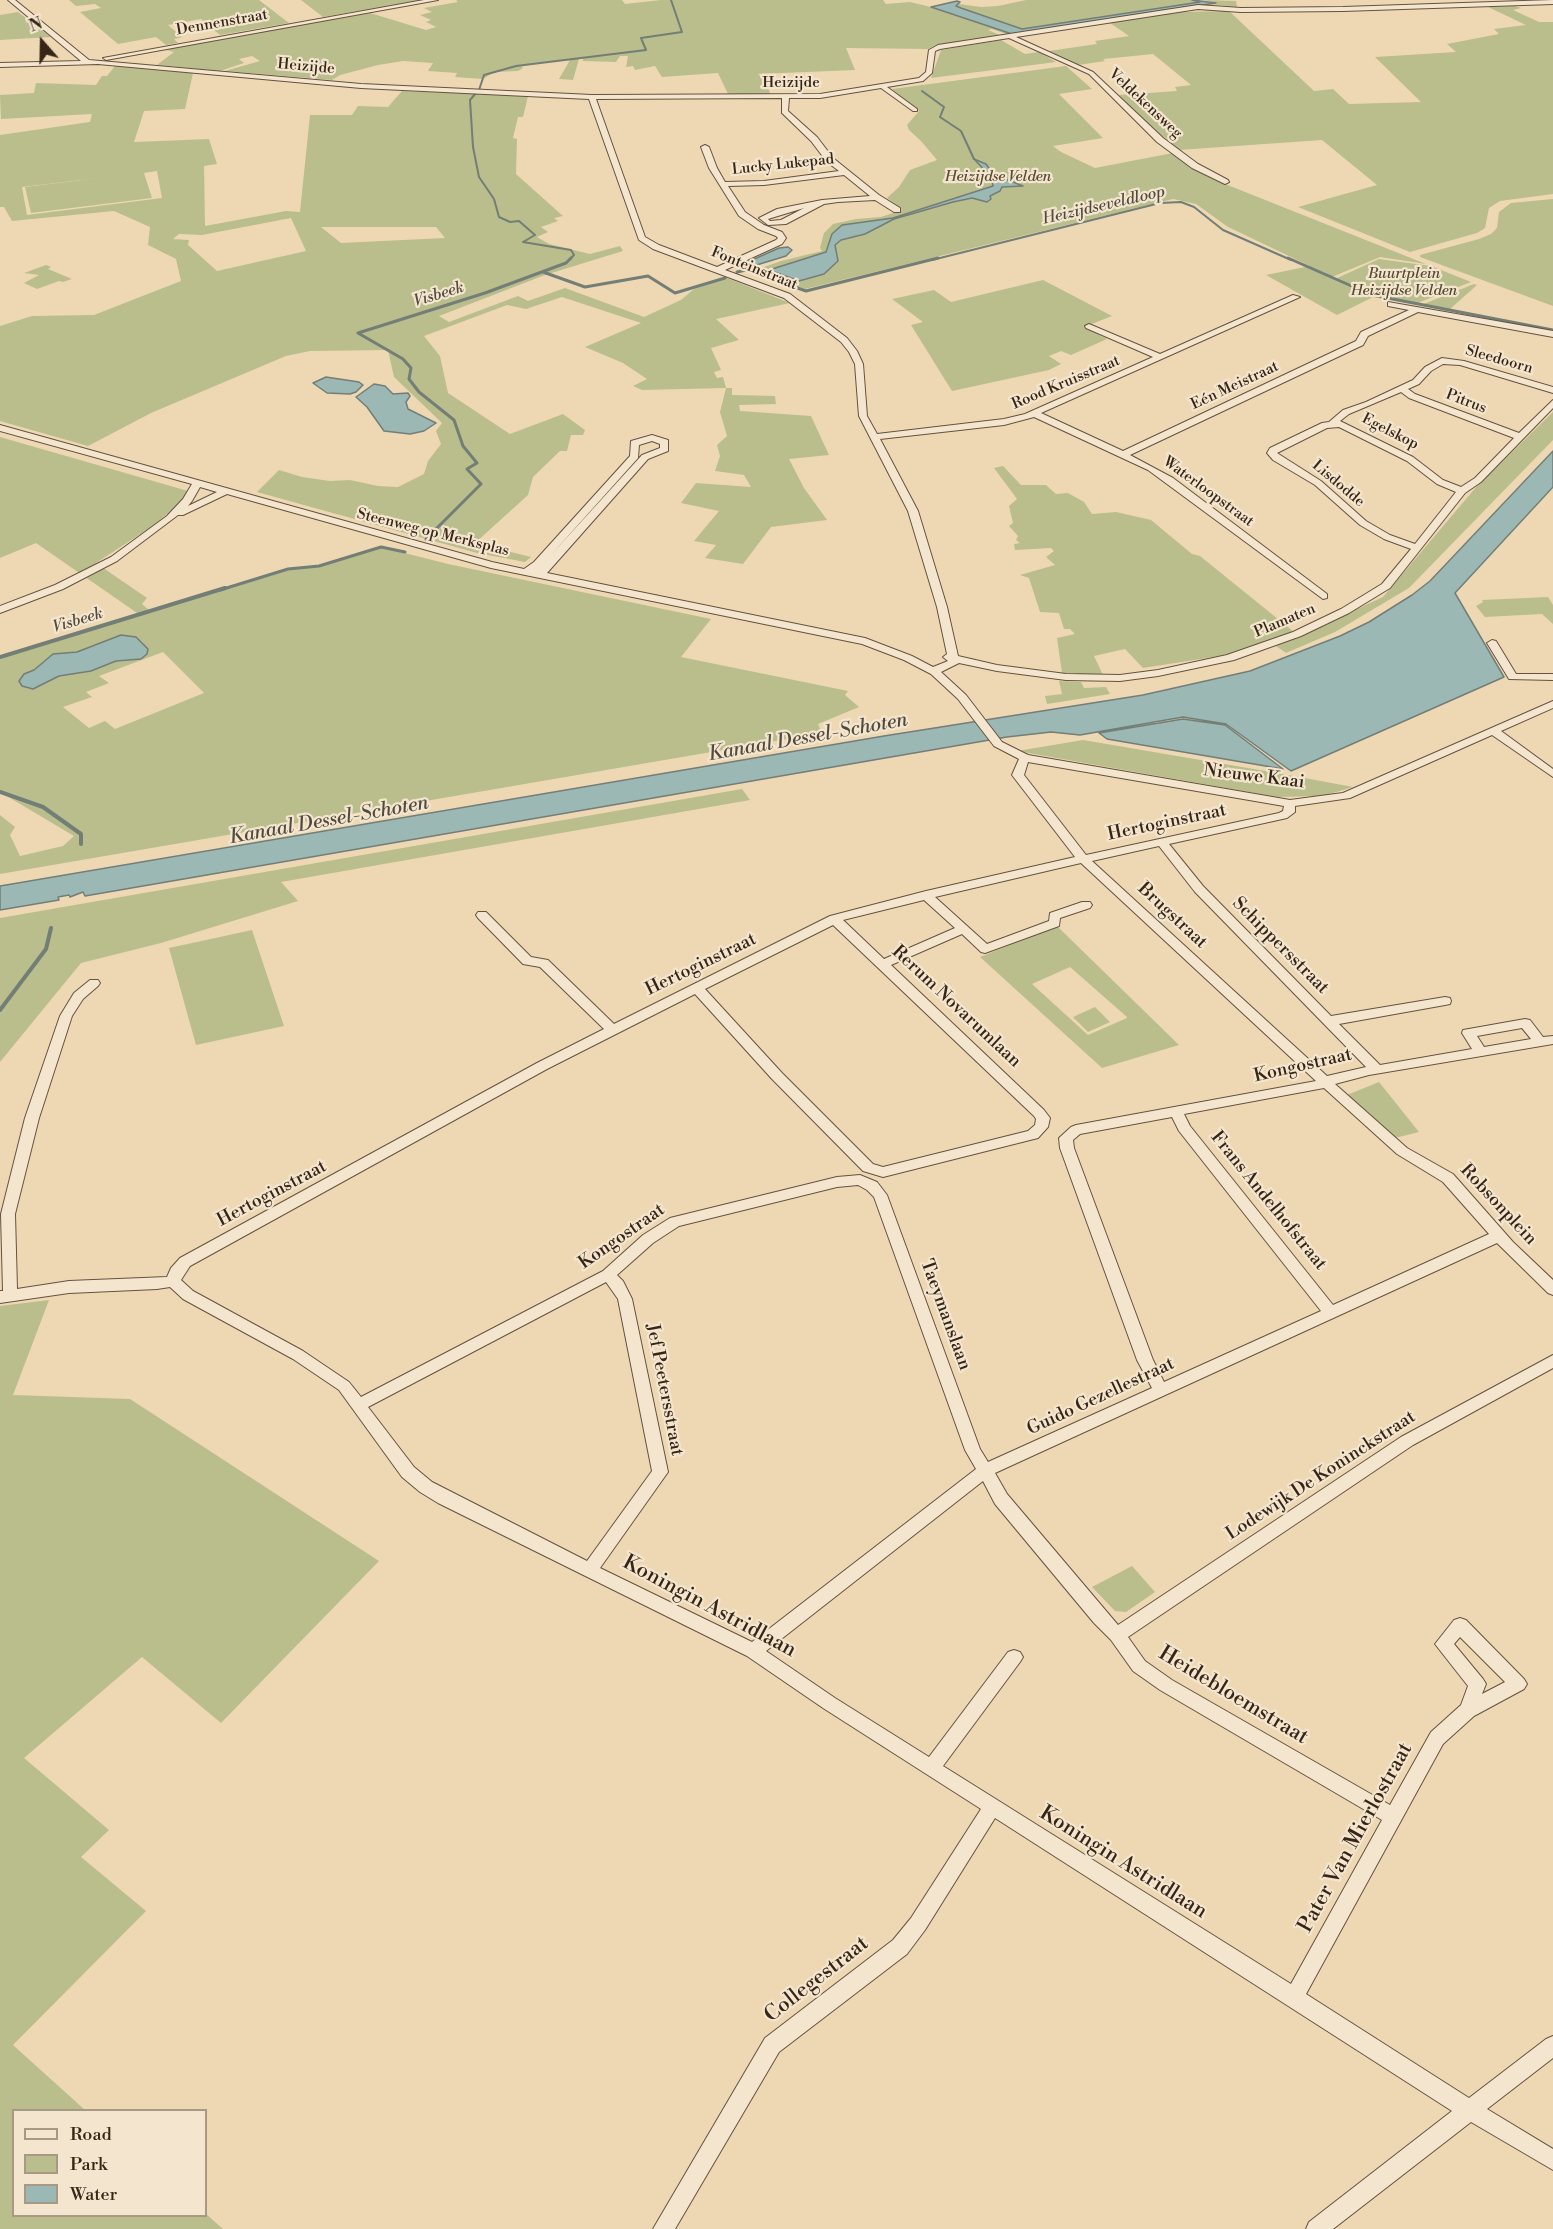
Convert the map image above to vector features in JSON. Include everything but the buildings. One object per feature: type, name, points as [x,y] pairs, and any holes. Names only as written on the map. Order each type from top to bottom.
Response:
[{"type":"street","points":[[11,0],[86,61]]},
{"type":"street","name":"Dennenstraat","points":[[86,61],[435,0]]},
{"type":"street","name":"Heizijde","points":[[0,65],[86,61],[361,86],[592,97],[828,96],[907,84],[927,77],[932,50],[938,47],[1202,7],[1241,10],[1334,9],[1553,2]]},
{"type":"street","name":"Veldekensweg","points":[[1011,36],[1092,73],[1160,140],[1195,166],[1225,182]]},
{"type":"street","points":[[884,88],[915,110]]},
{"type":"street","name":"Fonteinstraat","points":[[592,97],[640,236],[656,247],[787,296],[847,343],[859,364],[863,416],[909,501],[922,536],[950,655]]},
{"type":"street","points":[[786,97],[784,112],[814,139],[830,160],[876,197],[897,210]]},
{"type":"street","points":[[705,147],[713,168],[746,218],[779,234],[782,238],[779,242],[718,270]]},
{"type":"street","name":"Lucky Lukepad","points":[[723,184],[764,183],[846,172]]},
{"type":"street","points":[[822,202],[783,222],[768,223],[763,218],[780,211],[822,202],[876,197]]},
{"type":"street","name":"Rood Kruisstraat","points":[[874,437],[1004,422],[1033,413],[1296,297]]},
{"type":"street","points":[[1391,304],[1553,334]]},
{"type":"street","name":"Eén Meistraat","points":[[1122,455],[1360,343],[1364,334],[1417,309]]},
{"type":"street","name":"Rood Kruisstraat","points":[[1089,326],[1160,357]]},
{"type":"street","name":"Sleedoorn","points":[[1437,363],[1446,361],[1461,363],[1553,390]]},
{"type":"street","name":"Pitrus","points":[[1334,423],[1346,412],[1416,382],[1437,363]]},
{"type":"street","name":"Pitrus","points":[[1403,389],[1412,396],[1521,437]]},
{"type":"street","name":"Plamaten","points":[[950,655],[997,668],[1094,679],[1139,676],[1200,666],[1267,646],[1345,611],[1386,586],[1462,491],[1478,480],[1553,404]]},
{"type":"street","name":"Waterloopstraat","points":[[1033,413],[1170,480],[1323,596]]},
{"type":"street","name":"Egelskop","points":[[1334,423],[1341,424],[1410,459],[1440,482],[1462,491]]},
{"type":"street","name":"Lisdodde","points":[[1334,423],[1317,428],[1276,448],[1272,453],[1318,483],[1345,509],[1368,526],[1388,537],[1418,548]]},
{"type":"street","name":"Steenweg op Merksplas","points":[[0,428],[426,549],[526,572],[866,641],[932,666],[980,719],[994,740],[1007,750]]},
{"type":"street","points":[[526,572],[537,564],[635,456],[634,443],[652,438],[665,442],[665,449],[645,458],[545,567],[541,575]]},
{"type":"street","points":[[0,610],[59,587],[114,559],[170,518],[187,501],[197,484]]},
{"type":"street","points":[[170,518],[224,492]]},
{"type":"street","points":[[1492,643],[1513,677],[1553,676]]},
{"type":"street","points":[[932,666],[954,662],[950,655]]},
{"type":"street","name":"Nieuwe Kaai","points":[[1007,750],[1025,758],[1290,803],[1320,801],[1346,796],[1553,704]]},
{"type":"street","points":[[1493,731],[1553,774]]},
{"type":"street","name":"Brugstraat","points":[[1025,758],[1018,775],[1083,859],[1328,1083]]},
{"type":"street","name":"Hertoginstraat","points":[[173,1281],[176,1272],[185,1262],[611,1029],[834,919],[926,895],[1283,816],[1289,812],[1290,803]]},
{"type":"street","name":"Schippersstraat","points":[[1162,843],[1199,889],[1377,1070]]},
{"type":"street","points":[[926,895],[985,949],[1055,923],[1054,916],[1086,905]]},
{"type":"street","points":[[482,915],[527,961],[544,963],[611,1029]]},
{"type":"street","name":"Rerum Novarumlaan","points":[[834,919],[1039,1113],[1043,1118],[1041,1127]]},
{"type":"street","points":[[883,964],[962,929]]},
{"type":"street","points":[[94,983],[78,996],[66,1016],[32,1118],[8,1214],[5,1296],[69,1287],[158,1284],[173,1281]]},
{"type":"street","name":"Taeymanslaan","points":[[697,988],[864,1174],[880,1195],[973,1450],[986,1470]]},
{"type":"street","points":[[1330,1021],[1445,1001]]},
{"type":"street","points":[[1481,1052],[1468,1033],[1525,1023],[1546,1041]]},
{"type":"street","name":"Kongostraat","points":[[1161,1391],[1145,1360],[1067,1148],[1066,1138],[1076,1130],[1328,1083],[1332,1079],[1377,1070],[1546,1041]]},
{"type":"street","name":"Robsonplein","points":[[1328,1083],[1402,1151],[1448,1178],[1508,1246],[1553,1289]]},
{"type":"street","name":"Frans Andelhofstraat","points":[[1176,1112],[1184,1128],[1331,1313]]},
{"type":"street","name":"Kongostraat","points":[[359,1405],[608,1275],[648,1239],[675,1222],[864,1174],[883,1172],[1033,1135],[1041,1127]]},
{"type":"street","name":"Guido Gezellestraat","points":[[753,1651],[986,1470],[1500,1236]]},
{"type":"street","name":"Jef Peetersstraat","points":[[590,1569],[660,1472],[625,1299],[618,1285],[608,1275]]},
{"type":"street","name":"Koningin Astridlaan","points":[[173,1281],[188,1295],[298,1355],[344,1386],[408,1472],[426,1487],[753,1651],[829,1703],[992,1807],[1469,2110],[1553,2160]]},
{"type":"street","name":"Lodewijk De Koninckstraat","points":[[1117,1635],[1415,1436],[1553,1361]]},
{"type":"street","name":"Heidebloemstraat","points":[[986,1470],[1001,1499],[1100,1618],[1117,1635],[1139,1666],[1166,1685],[1394,1817]]},
{"type":"street","name":"Pater Van Mierlostraat","points":[[1294,1997],[1394,1817],[1425,1756],[1437,1738],[1468,1710],[1518,1684],[1460,1625],[1443,1644],[1477,1684],[1468,1710]]},
{"type":"street","points":[[931,1768],[1014,1657]]},
{"type":"street","name":"Collegestraat","points":[[663,2229],[772,2045],[900,1947],[918,1924],[992,1807]]},
{"type":"street","points":[[1316,2229],[1553,2046]]},
{"type":"green space","points":[[69,0],[259,0],[289,23],[220,35],[201,19],[168,25],[182,37],[174,39],[178,43],[166,45],[156,37],[118,44],[80,12],[101,8],[95,4],[76,6]]},
{"type":"green space","points":[[301,0],[421,0],[323,17]]},
{"type":"green space","points":[[456,0],[622,0],[625,4],[661,0],[883,0],[886,4],[910,2],[935,8],[1012,34],[1214,2],[1203,0],[1236,1],[1237,7],[1210,4],[1009,35],[992,29],[988,30],[1000,35],[936,45],[928,49],[846,48],[855,70],[758,74],[767,82],[770,94],[728,94],[718,73],[662,77],[655,66],[635,70],[633,66],[626,67],[628,56],[620,56],[616,62],[579,59],[573,80],[559,79],[570,60],[521,65],[523,68],[518,71],[494,72],[483,79],[455,77],[457,73],[428,71],[433,63],[403,61],[340,75],[332,80],[225,71],[260,61],[252,56],[239,59],[244,63],[220,71],[157,65],[174,52],[163,49],[370,13],[426,30],[436,27],[426,22],[431,20],[420,15],[432,12],[424,8],[458,2]]},
{"type":"green space","points":[[1026,0],[1192,0],[1203,2],[1022,29],[956,6],[959,4],[981,7],[998,6]]},
{"type":"green space","points":[[1515,6],[1521,8],[1513,10],[1539,22],[1553,22],[1553,194],[1500,201],[1489,208],[1485,228],[1477,233],[1410,252],[1298,207],[1377,185],[1322,140],[1179,150],[1137,114],[1119,95],[1177,91],[1175,87],[1191,85],[1153,54],[1103,59],[1105,61],[1078,65],[1049,51],[1097,44],[1095,41],[1129,36],[1110,23],[1181,12],[1229,11],[1314,91],[1333,89],[1349,104],[1421,102],[1375,57],[1456,52],[1447,44],[1499,34],[1494,29],[1526,25],[1488,7]]},
{"type":"green space","points":[[18,12],[51,37],[0,40],[0,15]]},
{"type":"green space","points":[[1001,40],[1025,54],[1039,52],[1056,62],[931,78],[941,50]]},
{"type":"green space","points":[[115,66],[193,73],[185,109],[144,111],[134,142],[209,139],[217,164],[204,166],[205,226],[286,211],[300,212],[310,115],[352,115],[358,106],[388,107],[402,91],[528,96],[523,117],[518,117],[513,138],[517,139],[516,174],[563,216],[554,218],[558,221],[541,227],[548,232],[537,237],[549,244],[590,254],[620,246],[623,251],[545,275],[439,316],[449,322],[518,296],[528,301],[565,288],[644,317],[681,300],[694,289],[727,278],[790,303],[716,319],[739,340],[711,348],[721,370],[714,372],[717,378],[723,377],[726,388],[642,390],[633,386],[647,379],[623,363],[585,347],[641,323],[562,297],[526,309],[507,305],[424,336],[440,356],[448,393],[510,434],[563,414],[585,430],[583,435],[571,435],[567,451],[560,451],[533,477],[528,495],[475,543],[531,557],[525,562],[477,553],[257,492],[279,470],[302,477],[330,481],[350,480],[378,486],[398,487],[424,474],[428,461],[441,444],[436,431],[442,423],[394,377],[388,350],[310,351],[286,356],[151,413],[88,446],[0,421],[0,326],[32,316],[94,315],[181,281],[176,259],[148,245],[150,227],[114,211],[12,221],[4,207],[0,207],[0,135],[90,122],[92,114],[1,119],[0,95],[34,93],[36,83],[96,85],[102,76],[107,76]],"holes":[[[157,171],[162,198],[27,215],[22,187],[107,177],[25,187],[31,213],[152,198],[144,173]],[[291,218],[306,251],[217,271],[188,245],[189,240],[173,239],[179,234],[202,235]],[[321,227],[436,227],[445,238],[341,243]]]},
{"type":"green space","name":"Heizijdse Velden","points":[[1066,66],[1092,89],[1059,94],[1103,138],[1053,146],[1061,152],[1095,168],[1173,153],[1215,180],[1426,264],[1380,257],[1332,277],[1335,279],[1379,259],[1431,266],[1471,282],[1415,304],[1373,297],[1337,315],[1266,275],[1310,266],[1228,227],[1196,204],[1173,199],[805,289],[753,271],[781,261],[822,251],[820,248],[824,233],[833,224],[881,217],[902,210],[887,198],[899,187],[910,170],[937,160],[907,125],[919,111],[892,89]]},
{"type":"green space","points":[[1553,199],[1553,306],[1420,257],[1420,255],[1491,234],[1497,228],[1499,212],[1511,203]]},
{"type":"green space","points":[[46,265],[51,267],[48,269],[72,279],[37,289],[24,283],[39,275],[24,273]]},
{"type":"green space","points":[[1043,280],[1112,316],[1084,327],[1107,339],[1071,355],[1061,351],[1049,356],[1061,364],[1049,370],[952,391],[911,325],[923,322],[892,299],[934,290],[951,302]]},
{"type":"green space","points":[[1474,284],[1477,285],[1449,310],[1421,305]]},
{"type":"green space","points":[[726,388],[732,388],[732,395],[775,396],[776,404],[739,405],[740,411],[811,416],[829,455],[789,459],[804,488],[827,520],[771,527],[743,564],[705,558],[716,545],[694,541],[719,511],[681,503],[696,483],[751,487],[744,475],[715,471],[720,456],[717,445],[727,436],[720,412]]},
{"type":"green space","points":[[1553,412],[1553,440],[1409,588],[1335,632],[1286,653],[1276,646],[1383,597],[1477,486]]},
{"type":"green space","points":[[0,437],[188,491],[178,505],[151,527],[96,563],[147,598],[142,604],[149,610],[288,569],[319,566],[381,547],[448,564],[711,619],[681,657],[848,691],[845,695],[859,707],[818,724],[822,733],[0,874],[0,815],[15,827],[10,835],[20,856],[63,846],[74,836],[0,792],[0,657],[140,615],[36,543],[0,558]],"holes":[[[163,652],[204,693],[115,729],[105,721],[89,728],[63,707],[92,697],[86,692],[109,683],[99,676]]]},
{"type":"green space","points":[[1003,466],[1021,485],[1046,485],[1056,494],[1068,493],[1084,502],[1092,514],[1116,512],[1151,520],[1192,554],[1200,556],[1294,632],[1249,649],[1220,656],[1143,668],[1125,649],[1094,656],[1103,675],[1062,673],[1057,638],[1075,634],[1070,629],[1064,629],[1059,613],[1040,612],[1029,578],[1020,575],[1055,565],[1046,557],[1054,551],[1051,548],[1015,550],[1014,544],[1020,543],[1016,540],[1018,536],[1009,526],[1013,523],[1009,506],[1017,499],[994,468]]},
{"type":"green space","points":[[1548,597],[1553,605],[1553,624],[1542,614],[1485,617],[1476,606],[1483,602],[1482,600]]},
{"type":"green space","points":[[1059,681],[1081,682],[1084,688],[1106,687],[1110,694],[1047,704],[1045,696],[1062,694]]},
{"type":"green space","points":[[1083,740],[1353,787],[1323,796],[1277,797],[1017,751]]},
{"type":"green space","points":[[742,789],[750,800],[281,882],[298,901],[161,943],[81,963],[0,1062],[0,918]]},
{"type":"green space","points":[[1057,926],[1179,1045],[1102,1068],[980,957]],"holes":[[[1070,967],[1127,1017],[1088,1035],[1032,984]]]},
{"type":"green space","points":[[252,930],[284,1026],[196,1045],[169,948]]},
{"type":"green space","points":[[1095,1007],[1110,1022],[1088,1032],[1073,1017]]},
{"type":"green space","points":[[1379,1082],[1419,1132],[1395,1138],[1347,1095]]},
{"type":"green space","points":[[49,1300],[13,1395],[130,1399],[379,1561],[221,1723],[142,1657],[24,1758],[109,1830],[81,1857],[146,1911],[13,2045],[84,2109],[12,2109],[12,2217],[207,2217],[207,2215],[223,2229],[0,2229],[0,1306]]},
{"type":"green space","points":[[1132,1566],[1155,1592],[1126,1612],[1115,1611],[1092,1587]]},
{"type":"water","points":[[1192,0],[1216,3],[1012,34],[931,7],[957,1],[960,2],[956,6],[1022,29],[1200,2]]},
{"type":"water","points":[[974,159],[986,164],[993,174],[1023,186],[1002,187],[1000,191],[990,196],[991,199],[987,202],[972,198],[953,202],[894,219],[865,234],[841,240],[835,245],[838,261],[824,274],[799,281],[769,270],[826,252],[832,234],[842,225],[893,218],[993,186],[991,177]]},
{"type":"water","points":[[788,247],[792,250],[786,256],[750,267],[743,264],[779,248]]},
{"type":"water","points":[[326,377],[359,382],[363,385],[350,394],[327,393],[313,383]]},
{"type":"water","points":[[374,384],[385,386],[393,394],[408,393],[410,396],[406,402],[408,409],[436,423],[424,431],[410,434],[384,431],[367,407],[356,397]]},
{"type":"water","points":[[1553,451],[1553,487],[1455,593],[1504,677],[1291,771],[1226,724],[1183,717],[1080,735],[1051,732],[1007,737],[85,896],[83,892],[70,897],[69,895],[58,897],[59,900],[0,910],[0,886],[884,736],[1143,695],[1250,671],[1340,636],[1369,622],[1412,595],[1430,581]]},
{"type":"water","points":[[121,635],[136,637],[148,649],[147,654],[141,659],[116,661],[91,671],[59,676],[33,689],[22,686],[19,681],[24,674],[34,670],[53,654],[77,652]]},
{"type":"water","points":[[1183,719],[1225,725],[1283,769],[1107,739],[1099,733]]},
{"type":"waterway","name":"Visbeek","points":[[479,90],[484,75],[516,66],[646,50],[641,38],[682,32],[671,0]]},
{"type":"waterway","points":[[922,91],[944,107],[940,117],[961,131],[974,159]]},
{"type":"waterway","name":"Visbeek","points":[[426,539],[481,484],[467,469],[477,463],[463,446],[454,420],[419,392],[409,379],[411,368],[403,359],[358,333],[485,293],[566,263],[574,255],[571,250],[523,242],[535,235],[519,221],[510,222],[499,217],[494,199],[479,177],[473,147],[470,100],[476,93]]},
{"type":"waterway","name":"Heizijdseveldloop","points":[[932,260],[1160,203],[1181,202],[1194,207],[1223,230],[1291,260]]},
{"type":"waterway","name":"Heizijdseveldloop","points":[[752,272],[806,291],[938,258]]},
{"type":"waterway","name":"Heizijdseveldloop","points":[[1288,258],[1372,295],[1553,330]]},
{"type":"waterway","name":"Heizijdseveldloop","points":[[737,272],[746,270]]},
{"type":"waterway","points":[[543,272],[585,287],[648,276],[675,293],[725,278]]},
{"type":"waterway","name":"Visbeek","points":[[220,590],[288,569],[319,566],[381,547],[405,552]]},
{"type":"waterway","name":"Visbeek","points":[[0,657],[225,588]]},
{"type":"waterway","name":"Visbeek","points":[[0,792],[43,807],[81,834],[81,844]]},
{"type":"waterway","name":"Visbeek","points":[[0,1010],[46,949],[51,928]]},
{"type":"park label","name":"Buurtplein Heizijdse Velden","points":[[1404,282]]},
{"type":"water label","name":"Kanaal Dessel-Schoten","points":[[808,738]]},
{"type":"water label","name":"Kanaal Dessel-Schoten","points":[[329,821]]}]
